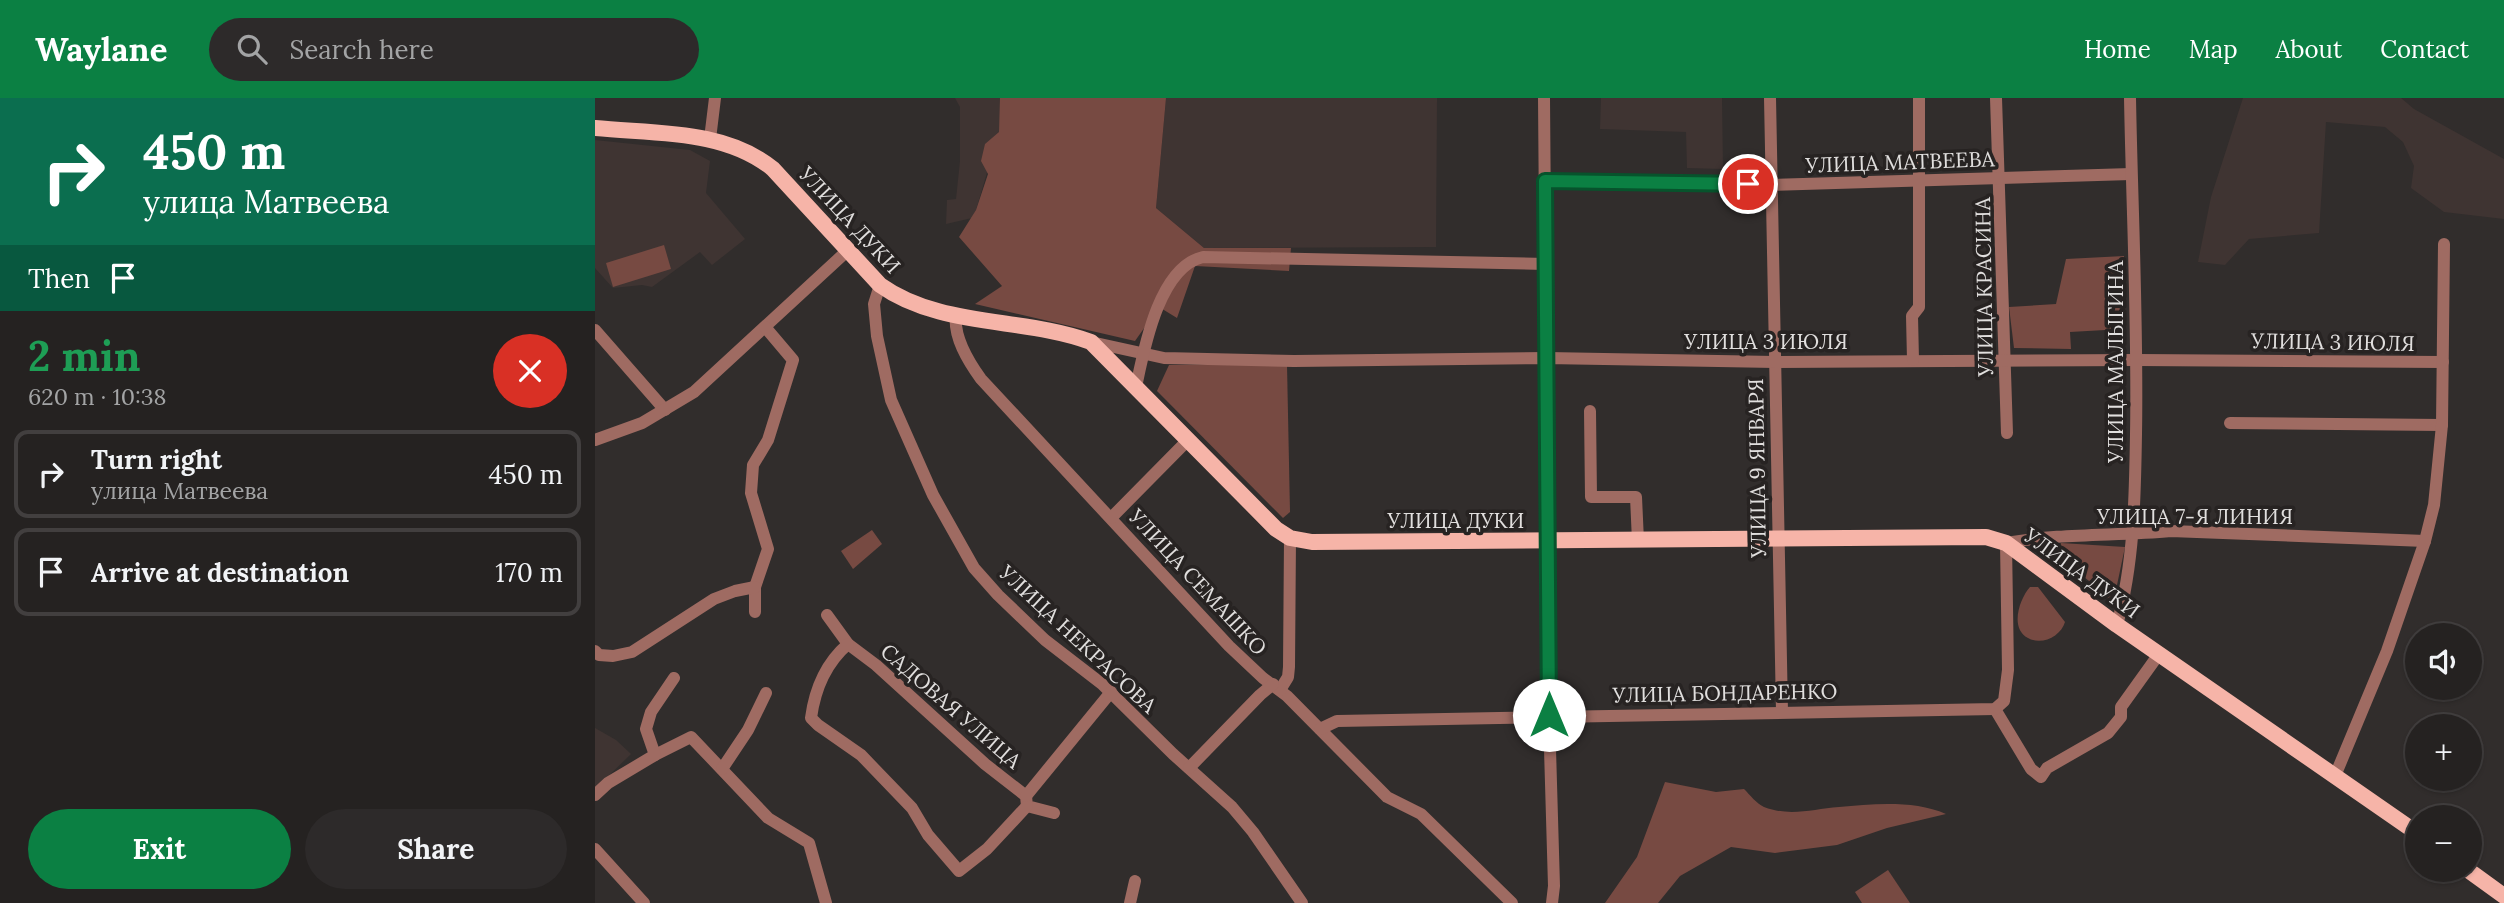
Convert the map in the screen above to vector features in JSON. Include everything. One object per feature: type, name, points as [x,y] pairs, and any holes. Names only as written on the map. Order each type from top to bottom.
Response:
[{"type":"main road","name":"УЛИЦА ДУКИ","points":[[595,128],[710,139],[758,156],[880,285],[896,297],[957,314],[1069,334],[1091,342],[1276,528],[1290,538],[1312,542],[1986,537],[2006,543],[2117,625],[2405,825]]},
{"type":"main road","points":[[2482,880],[2504,895]]},
{"type":"street","points":[[710,139],[715,98]]},
{"type":"street","points":[[1544,98],[1552,903]]},
{"type":"street","name":"УЛИЦА 9 ЯНВАРЯ","points":[[1770,98],[1782,712]]},
{"type":"street","points":[[1913,360],[1912,316],[1919,307],[1919,98]]},
{"type":"street","name":"УЛИЦА КРАСИНА","points":[[1996,98],[2007,433]]},
{"type":"street","name":"УЛИЦА МАЛЫГИНА","points":[[2117,625],[2132,535],[2137,360],[2130,98]]},
{"type":"street","name":"УЛИЦА МАТВЕЕВА","points":[[1545,181],[1770,185],[2131,174]]},
{"type":"street","points":[[2335,776],[2387,651],[2425,541],[2436,496],[2442,425],[2444,244]]},
{"type":"street","points":[[595,440],[642,423],[694,393],[847,251]]},
{"type":"street","points":[[1136,387],[1148,334],[1171,282],[1187,264],[1203,257],[1546,264]]},
{"type":"street","name":"УЛИЦА НЕКРАСОВА","points":[[880,285],[874,304],[886,384],[902,428],[944,515],[974,568],[997,595],[1045,640],[1111,692],[1243,820],[1302,903]]},
{"type":"street","name":"УЛИЦА СЕМАШКО","points":[[957,314],[955,327],[970,364],[981,379],[1229,646],[1320,729],[1387,797],[1422,814],[1513,903]]},
{"type":"street","points":[[755,612],[755,587],[768,549],[751,493],[753,465],[768,440],[793,360],[765,327]]},
{"type":"street","points":[[595,330],[665,410]]},
{"type":"street","name":"УЛИЦА 3 ИЮЛЯ","points":[[1091,342],[1164,358],[1294,362],[1547,358],[1775,362],[2443,362]]},
{"type":"street","points":[[1590,411],[1591,497],[1636,497],[1637,541]]},
{"type":"street","points":[[2230,423],[2442,425]]},
{"type":"street","points":[[1111,518],[1189,439]]},
{"type":"street","name":"УЛИЦА 7-Я ЛИНИЯ","points":[[2006,543],[2067,535],[2132,535],[2171,531],[2425,541]]},
{"type":"street","points":[[1189,768],[1260,695],[1288,677],[1290,538]]},
{"type":"street","points":[[2006,543],[2008,670],[2000,705],[2031,769],[2041,777],[2047,768],[2108,733],[2121,716],[2121,707],[2159,654]]},
{"type":"street","points":[[595,651],[599,655],[613,656],[632,652],[714,599],[755,587]]},
{"type":"street","name":"САДОВАЯ УЛИЦА","points":[[827,615],[848,643],[885,673],[1026,801],[1054,813]]},
{"type":"street","points":[[848,643],[822,676],[811,718],[861,755],[912,808],[928,835],[959,870],[987,849],[1111,692]]},
{"type":"street","points":[[655,755],[646,729],[651,712],[674,678]]},
{"type":"street","points":[[722,769],[748,730],[766,693]]},
{"type":"street","name":"УЛИЦА БОНДАРЕНКО","points":[[1320,729],[1337,721],[2000,705]]},
{"type":"street","points":[[595,795],[608,783],[691,737],[768,818],[809,843],[827,903]]},
{"type":"street","points":[[595,849],[644,903]]},
{"type":"street","points":[[1130,903],[1135,881]]},
{"type":"shaded area","points":[[955,98],[1000,98],[1001,111],[999,132],[976,210],[972,218],[946,224],[947,200],[956,199],[960,161],[960,107]]},
{"type":"shaded area","points":[[1000,98],[1166,98],[1156,208],[1204,248],[1291,248],[1289,271],[1195,266],[1177,318],[1159,307],[1135,341],[975,304],[1002,286],[959,237],[976,210],[988,174],[981,161],[985,144],[999,132]]},
{"type":"shaded area","points":[[1166,98],[1437,98],[1436,247],[1204,248],[1156,208]]},
{"type":"shaded area","points":[[1601,98],[1722,98],[1723,169],[1687,168],[1686,132],[1600,129]]},
{"type":"shaded area","points":[[2243,98],[2401,98],[2414,109],[2504,159],[2504,219],[2444,212],[2411,188],[2414,166],[2403,142],[2385,127],[2326,122],[2319,233],[2249,239],[2225,265],[2198,262],[2211,197]]},
{"type":"shaded area","points":[[595,140],[690,150],[710,161],[706,193],[745,239],[712,265],[700,252],[652,287],[642,285],[613,288],[595,268]]},
{"type":"shaded area","points":[[664,245],[671,269],[613,287],[606,263]]},
{"type":"shaded area","points":[[2124,256],[2126,346],[2109,347],[2105,330],[2070,332],[2071,349],[2014,348],[2009,307],[2056,304],[2066,259]]},
{"type":"shaded area","points":[[1169,365],[1287,365],[1290,512],[1283,518],[1157,391]]},
{"type":"shaded area","points":[[872,530],[882,544],[853,569],[841,551]]},
{"type":"shaded area","points":[[2061,543],[2125,547],[2113,604],[2093,584],[2057,556]]},
{"type":"shaded area","points":[[2030,587],[2038,587],[2065,622],[2059,632],[2045,640],[2028,638],[2019,627],[2020,605]]},
{"type":"shaded area","points":[[595,728],[616,740],[631,754],[595,789]]},
{"type":"shaded area","points":[[1665,782],[1716,792],[1744,789],[1761,806],[1783,812],[1893,804],[1921,807],[1946,814],[1887,828],[1837,845],[1775,853],[1731,847],[1680,876],[1658,903],[1605,903],[1637,857]]},
{"type":"shaded area","points":[[1888,870],[1910,903],[1862,903],[1855,892]]},
{"type":"route","points":[[1549,715],[1545,181],[1748,184]]}]
